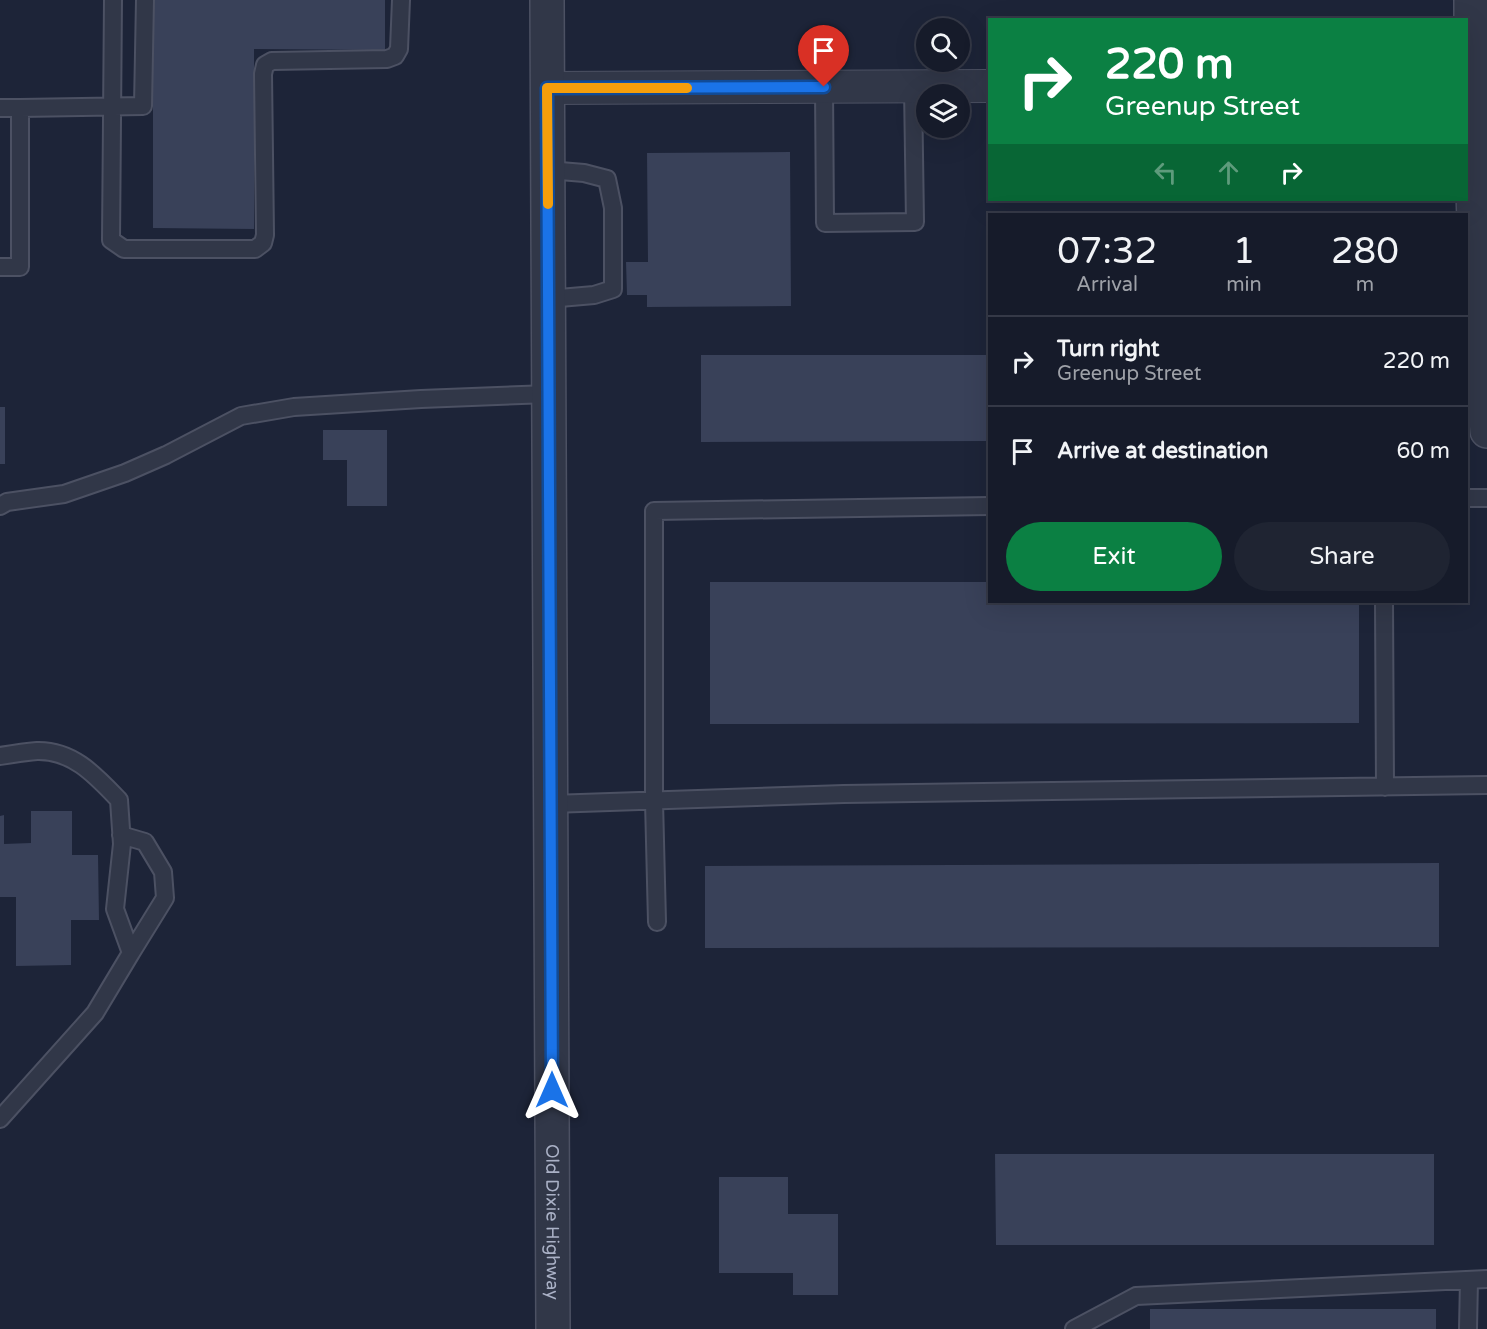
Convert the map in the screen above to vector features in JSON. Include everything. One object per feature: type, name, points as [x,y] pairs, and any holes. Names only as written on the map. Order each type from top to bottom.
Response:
[{"type":"street","name":"Old Dixie Highway","points":[[547,0],[553,1329]]},
{"type":"street","points":[[1471,0],[1474,97],[1469,181],[1480,363],[1487,431]]},
{"type":"street","points":[[547,88],[988,86]]},
{"type":"lane","points":[[113,0],[111,240],[124,249],[255,249],[263,243],[265,235],[263,74],[265,65],[272,61],[387,60],[395,56],[399,49],[401,0]]},
{"type":"lane","points":[[0,108],[143,106],[145,0]]},
{"type":"lane","points":[[824,87],[825,223],[915,222],[913,87]]},
{"type":"lane","points":[[0,267],[20,267],[20,108]]},
{"type":"lane","points":[[548,170],[584,173],[607,179],[613,208],[613,289],[594,295],[548,299]]},
{"type":"lane","points":[[0,506],[7,502],[64,495],[125,473],[166,455],[241,416],[294,407],[549,394]]},
{"type":"lane","points":[[1468,498],[1487,498]]},
{"type":"lane","points":[[657,922],[654,801],[654,512],[988,506]]},
{"type":"lane","points":[[1384,603],[1385,787]]},
{"type":"lane","points":[[0,756],[39,751],[68,755],[93,773],[119,800],[122,844],[115,909],[131,953]]},
{"type":"lane","points":[[551,804],[844,794],[1487,785]]},
{"type":"lane","points":[[0,1119],[95,1013],[165,898],[163,873],[145,842],[121,835]]},
{"type":"lane","points":[[1074,1329],[1099,1322],[1136,1296],[1487,1279]]},
{"type":"lane","points":[[1468,1280],[1468,1329]]},
{"type":"building","points":[[153,0],[385,0],[385,50],[254,49],[254,229],[153,228]]},
{"type":"building","points":[[790,152],[791,306],[647,307],[647,295],[627,295],[626,262],[648,262],[647,153]]},
{"type":"building","points":[[701,355],[988,355],[988,441],[701,442]]},
{"type":"building","points":[[0,407],[5,407],[5,464],[0,464]]},
{"type":"building","points":[[323,430],[387,430],[387,506],[347,506],[347,460],[323,460]]},
{"type":"building","points":[[710,582],[988,582],[988,603],[1359,603],[1359,723],[710,724]]},
{"type":"building","points":[[31,811],[72,811],[72,855],[98,855],[99,920],[71,920],[71,965],[16,966],[16,897],[0,897],[0,816],[4,815],[4,844],[31,843]]},
{"type":"building","points":[[1439,863],[1439,947],[705,948],[705,866]]},
{"type":"building","points":[[995,1154],[1434,1154],[1434,1245],[996,1245]]},
{"type":"building","points":[[719,1177],[788,1177],[788,1214],[838,1214],[838,1295],[793,1295],[793,1273],[719,1273]]},
{"type":"building","points":[[1150,1309],[1436,1309],[1436,1329],[1150,1329]]},
{"type":"slow traffic","points":[[548,204],[547,88],[687,88]]},
{"type":"route","points":[[552,1090],[547,88],[824,87]]}]
